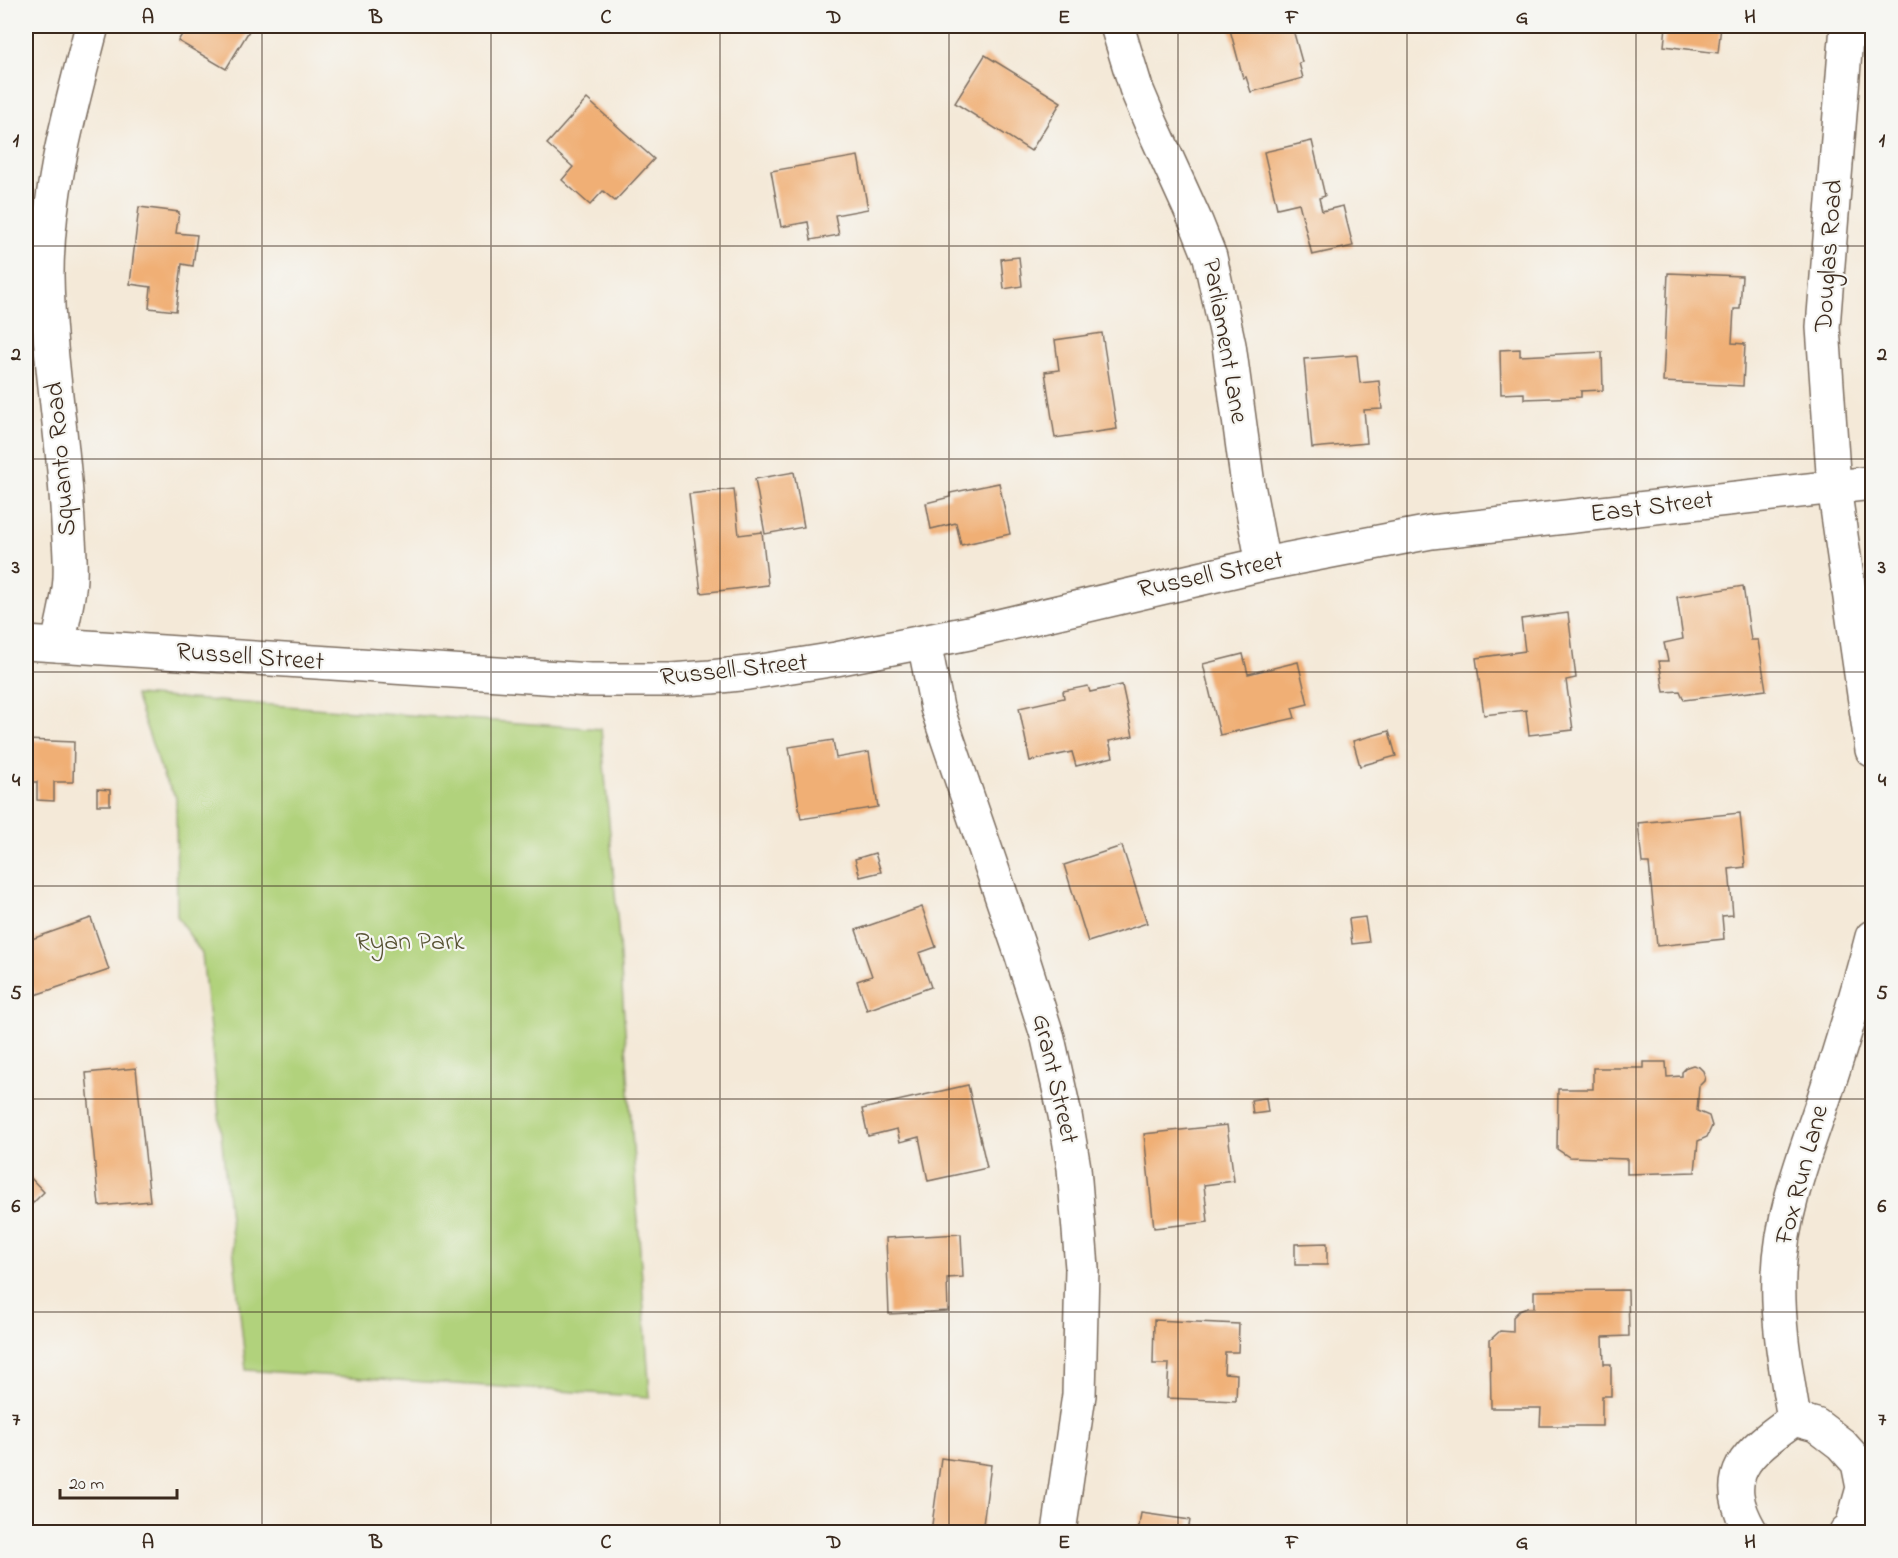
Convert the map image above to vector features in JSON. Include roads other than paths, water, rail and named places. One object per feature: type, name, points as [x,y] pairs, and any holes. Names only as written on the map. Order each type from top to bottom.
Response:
[{"type":"street","name":"Squanto Road","points":[[58,645],[67,600],[70,566],[66,483],[47,275],[49,221],[64,137],[92,26]]},
{"type":"street","name":"Parliament Lane","points":[[1117,26],[1145,110],[1210,257],[1229,345],[1248,485],[1263,564]]},
{"type":"street","name":"Douglas Road","points":[[1834,487],[1823,327],[1847,26]]},
{"type":"street","name":"East Street","points":[[1431,532],[1872,483]]},
{"type":"street","points":[[1834,487],[1872,750]]},
{"type":"street","name":"Russell Street","points":[[26,643],[630,681],[672,680],[748,673],[924,642],[1263,564],[1431,532]]},
{"type":"street","name":"Grant Street","points":[[924,642],[935,701],[1048,1038],[1074,1168],[1082,1268],[1079,1395],[1059,1533]]},
{"type":"street","name":"Fox Run Lane","points":[[1794,1419],[1780,1333],[1779,1272],[1786,1221],[1800,1167],[1852,1014],[1872,937]]},
{"type":"street","points":[[1751,1533],[1740,1513],[1736,1485],[1742,1464],[1763,1441],[1794,1419],[1816,1425],[1841,1444],[1858,1463],[1863,1488],[1852,1527],[1846,1533]]},
{"type":"park label","name":"Ryan Park","points":[[410,943]]}]
